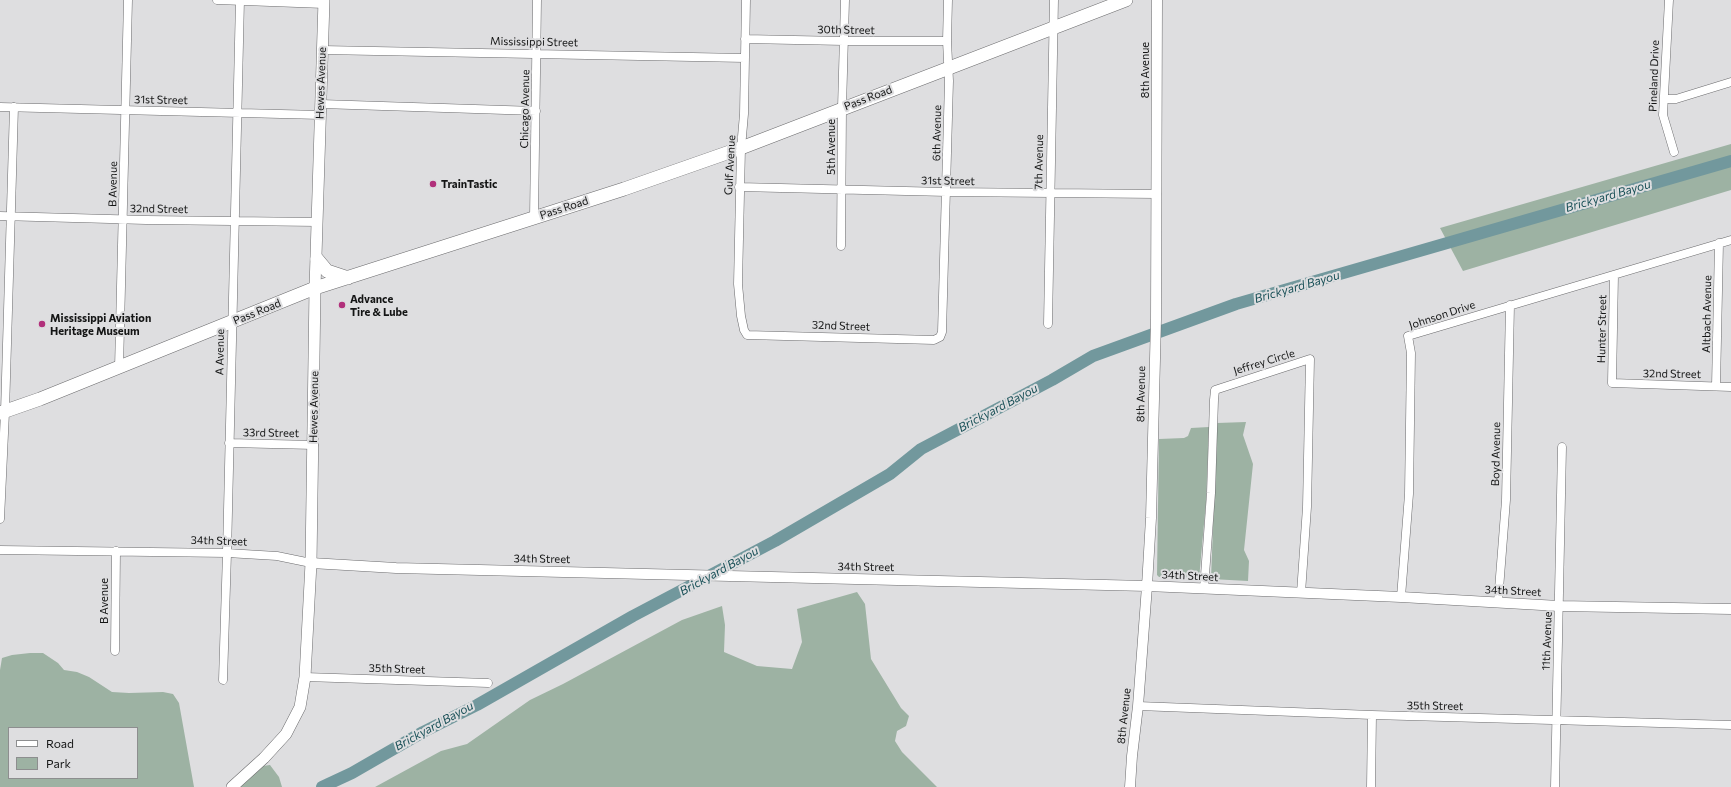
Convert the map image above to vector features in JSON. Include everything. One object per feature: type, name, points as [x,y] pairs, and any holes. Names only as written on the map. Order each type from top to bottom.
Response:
[{"type":"main road","name":"Pass Road","points":[[2,413],[119,368],[316,288],[624,189],[741,148],[1126,0]]},
{"type":"main road","name":"Hewes Avenue","points":[[232,787],[264,758],[286,734],[300,707],[305,677],[311,563],[316,259],[324,2]]},
{"type":"main road","points":[[316,259],[327,271],[348,278]]},
{"type":"street","name":"B Avenue","points":[[119,368],[128,0]]},
{"type":"street","points":[[217,0],[324,2]]},
{"type":"street","name":"A Avenue","points":[[222,680],[236,221],[240,0]]},
{"type":"street","name":"Chicago Avenue","points":[[534,218],[538,53],[537,0]]},
{"type":"street","name":"Gulf Avenue","points":[[744,330],[738,284],[739,187],[744,114],[746,0]]},
{"type":"street","name":"5th Avenue","points":[[841,246],[842,108],[845,0]]},
{"type":"street","name":"6th Avenue","points":[[940,337],[942,332],[947,192],[949,68],[947,41],[948,0]]},
{"type":"street","name":"7th Avenue","points":[[1048,324],[1054,0]]},
{"type":"street","name":"8th Avenue","points":[[1130,787],[1147,586],[1156,319],[1157,0]]},
{"type":"street","name":"Pineland Drive","points":[[1669,0],[1663,115],[1674,152]]},
{"type":"street","name":"30th Street","points":[[745,39],[947,41]]},
{"type":"street","name":"Mississippi Street","points":[[322,50],[745,58]]},
{"type":"street","points":[[1664,99],[1676,99],[1731,82]]},
{"type":"street","name":"31st Street","points":[[0,107],[238,113],[321,110],[536,111]]},
{"type":"street","points":[[0,519],[4,326],[14,107]]},
{"type":"street","name":"31st Street","points":[[739,187],[947,192],[1157,194]]},
{"type":"street","name":"32nd Street","points":[[0,216],[318,222]]},
{"type":"street","name":"Johnson Drive","points":[[1402,597],[1409,494],[1411,353],[1408,336],[1731,240]]},
{"type":"street","name":"Altbach Avenue","points":[[1716,386],[1719,243]]},
{"type":"street","name":"Hunter Street","points":[[1612,383],[1614,275]]},
{"type":"street","name":"Boyd Avenue","points":[[1498,602],[1506,500],[1510,305]]},
{"type":"street","name":"32nd Street","points":[[744,330],[747,335],[934,340],[940,337]]},
{"type":"street","name":"Jeffrey Circle","points":[[1204,588],[1211,493],[1214,392],[1218,388],[1310,359],[1307,507],[1301,593]]},
{"type":"street","name":"32nd Street","points":[[1612,383],[1731,387]]},
{"type":"street","name":"33rd Street","points":[[229,443],[314,445]]},
{"type":"street","name":"11th Avenue","points":[[1554,787],[1562,447]]},
{"type":"street","name":"34th Street","points":[[0,550],[227,553],[277,556],[311,563],[396,568],[1147,586],[1402,597],[1559,606],[1731,609]]},
{"type":"street","name":"B Avenue","points":[[115,651],[116,551]]},
{"type":"street","name":"35th Street","points":[[305,677],[488,683]]},
{"type":"street","name":"35th Street","points":[[1138,706],[1372,715],[1731,724]]},
{"type":"street","points":[[1371,787],[1372,715]]},
{"type":"green space","points":[[1731,144],[1731,190],[1463,271],[1440,228]]},
{"type":"green space","points":[[1246,422],[1243,435],[1253,464],[1244,550],[1249,561],[1248,581],[1211,579],[1217,423]]},
{"type":"green space","points":[[1209,427],[1206,502],[1199,579],[1159,577],[1157,575],[1159,439],[1184,438],[1188,436],[1191,428]]},
{"type":"green space","points":[[857,592],[865,604],[871,659],[901,708],[909,716],[906,726],[897,731],[895,741],[902,752],[937,787],[375,787],[441,751],[467,744],[530,700],[563,684],[682,620],[722,606],[725,625],[724,652],[757,666],[792,669],[802,642],[797,609]]},
{"type":"green space","points":[[43,653],[58,663],[64,670],[77,672],[89,677],[112,692],[163,692],[173,694],[179,703],[194,787],[0,787],[0,670],[2,658],[12,655]]},
{"type":"green space","points":[[270,765],[279,777],[282,787],[239,787],[263,766]]},
{"type":"waterway","name":"Brickyard Bayou","points":[[322,787],[352,773],[423,732],[477,705],[633,616],[775,541],[890,474],[921,449],[1052,380],[1093,356],[1236,304],[1731,161]]},
{"type":"place","name":"TrainTastic","points":[[433,184]]},
{"type":"place","name":"Advance Tire & Lube","points":[[342,305]]},
{"type":"place","name":"Mississippi Aviation Heritage Museum","points":[[42,324]]}]
